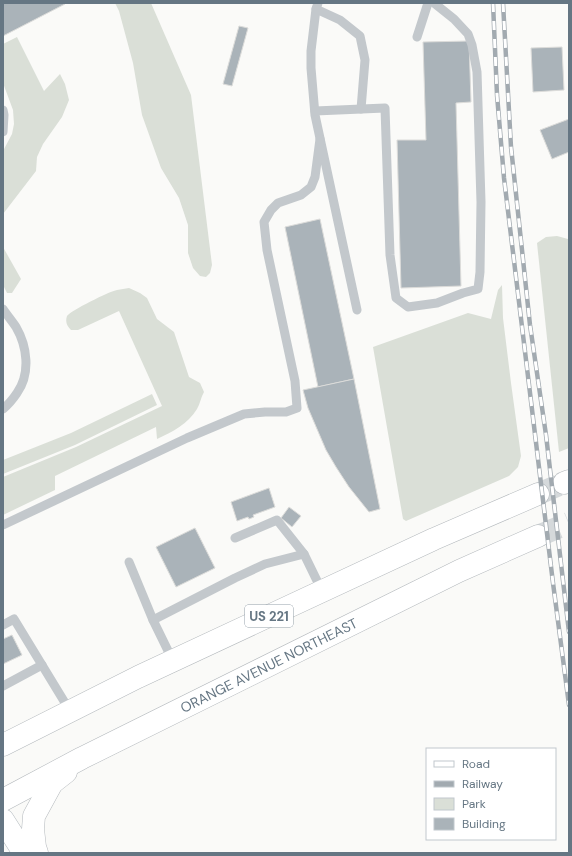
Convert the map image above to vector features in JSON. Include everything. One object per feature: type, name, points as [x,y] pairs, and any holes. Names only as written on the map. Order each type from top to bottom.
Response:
[{"type":"main road","name":"US 221","points":[[3,745],[138,677],[434,539],[538,494]]},
{"type":"main road","name":"ORANGE AVENUE NORTHEAST","points":[[3,800],[82,758],[458,571],[538,536]]},
{"type":"main road","points":[[37,853],[34,847],[32,830],[34,816],[52,783],[82,758]]},
{"type":"main road","points":[[3,820],[24,853]]},
{"type":"lane","points":[[417,37],[428,3]]},
{"type":"lane","points":[[314,111],[385,108],[390,255],[396,298],[408,307],[421,306],[437,303],[478,289],[480,272],[481,202],[477,72],[472,44],[468,34],[454,19],[434,3]]},
{"type":"lane","points":[[357,310],[314,111],[310,51],[317,6],[340,20],[360,36],[365,60],[361,109]]},
{"type":"lane","points":[[3,110],[3,132]]},
{"type":"lane","points":[[3,525],[187,438],[244,414],[286,412],[297,408],[295,382],[267,250],[264,222],[270,210],[278,203],[301,195],[311,187],[315,177],[320,140]]},
{"type":"lane","points":[[3,309],[16,327],[22,340],[26,353],[26,370],[21,388],[9,405],[3,409]]},
{"type":"lane","points":[[235,538],[277,520],[304,554],[322,591]]},
{"type":"lane","points":[[153,620],[265,564],[304,554]]},
{"type":"lane","points":[[129,562],[153,620],[173,661]]},
{"type":"lane","points":[[3,625],[14,619],[70,711]]},
{"type":"lane","points":[[4,684],[42,665]]},
{"type":"green space","points":[[115,3],[151,3],[191,95],[212,265],[210,273],[206,277],[200,276],[193,268],[188,253],[188,225],[179,198],[161,168],[142,115],[133,63],[119,11]]},
{"type":"green space","points":[[17,37],[44,91],[60,74],[65,84],[69,100],[62,117],[43,144],[37,157],[36,171],[3,214],[3,151],[12,134],[14,124],[13,110],[3,83],[3,44]]},
{"type":"green space","points":[[557,236],[569,240],[569,448],[559,452],[537,243],[546,237]]},
{"type":"green space","points":[[3,247],[21,279],[12,293],[7,293],[3,285]]},
{"type":"green space","points":[[502,285],[503,318],[521,456],[518,467],[509,476],[406,521],[403,519],[373,347],[468,313],[491,319],[498,290]]},
{"type":"green space","points":[[129,288],[147,298],[157,319],[174,332],[189,377],[200,383],[204,392],[197,409],[184,423],[157,439],[156,427],[55,476],[55,490],[3,515],[3,477],[76,447],[162,406],[119,311],[78,330],[71,330],[67,324],[67,316],[75,310],[113,291]]},
{"type":"green space","points":[[152,394],[157,405],[75,445],[3,474],[3,460],[71,433]]},
{"type":"building","points":[[3,3],[65,3],[65,4],[3,36]]},
{"type":"building","points":[[239,26],[248,28],[232,86],[223,84]]},
{"type":"building","points":[[469,41],[471,102],[456,103],[461,286],[401,288],[397,140],[426,140],[423,42]]},
{"type":"building","points":[[562,47],[564,90],[533,92],[531,48]]},
{"type":"building","points":[[569,119],[569,152],[552,159],[540,130]]},
{"type":"building","points":[[320,219],[354,379],[318,387],[285,227]]},
{"type":"building","points":[[354,379],[380,509],[369,512],[349,487],[326,450],[308,408],[303,390]]},
{"type":"building","points":[[269,488],[275,507],[253,515],[254,517],[249,519],[248,517],[237,521],[231,502]]},
{"type":"building","points":[[289,507],[301,516],[292,527],[281,518]]},
{"type":"building","points":[[195,528],[215,568],[176,587],[156,547]]},
{"type":"building","points":[[12,635],[22,655],[3,664],[3,639]]},
{"type":"tunnel","points":[[538,494],[564,483]]},
{"type":"tunnel","points":[[538,536],[569,523]]},
{"type":"railway","points":[[493,3],[497,95],[504,178],[569,705]]},
{"type":"railway","points":[[503,3],[511,147],[530,325],[546,435],[569,632]]}]
